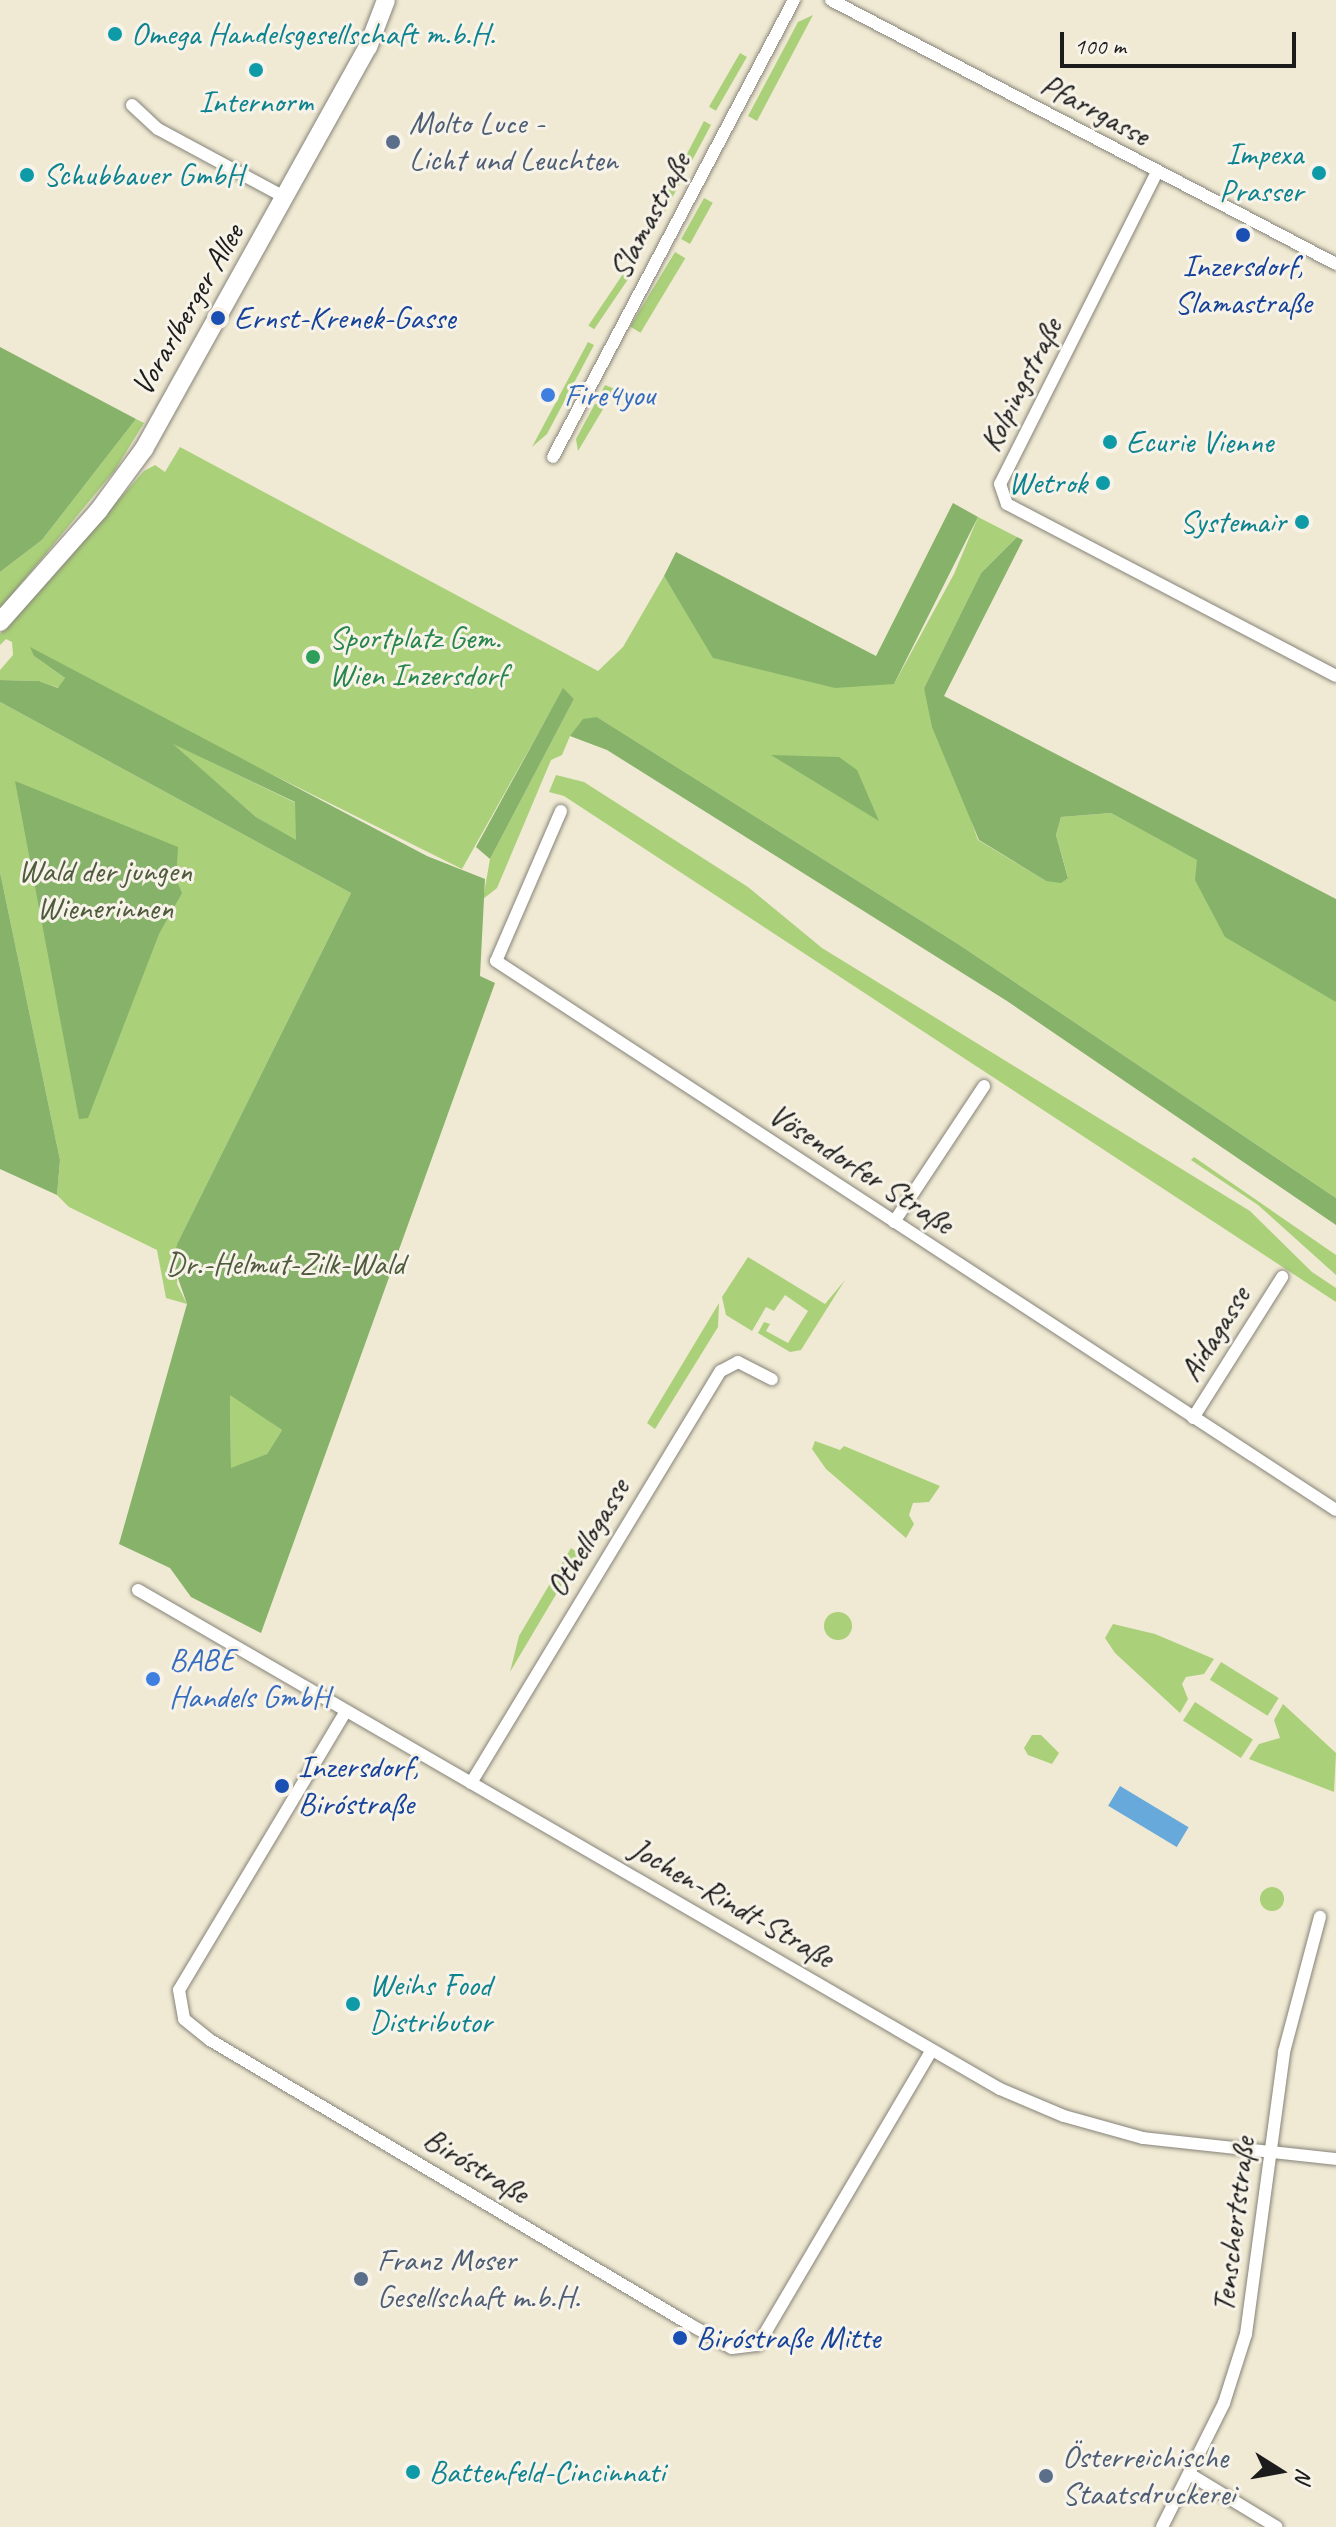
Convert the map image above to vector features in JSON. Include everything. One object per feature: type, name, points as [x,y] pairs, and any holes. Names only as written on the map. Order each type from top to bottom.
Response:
[{"type":"main road","name":"Vorarlberger Allee","points":[[0,622],[99,510],[144,449],[368,47],[386,0]]},
{"type":"street","name":"Slamastraße","points":[[553,457],[794,0]]},
{"type":"street","name":"Pfarrgasse","points":[[831,0],[1336,264]]},
{"type":"street","points":[[132,105],[158,129],[286,198]]},
{"type":"street","name":"Kolpingstraße","points":[[1157,172],[1000,484],[1007,504],[1336,676]]},
{"type":"street","name":"Vösendorfer Straße","points":[[561,811],[496,961],[1336,1510]]},
{"type":"street","points":[[894,1222],[984,1086]]},
{"type":"street","name":"Aidagasse","points":[[1193,1418],[1282,1277]]},
{"type":"street","name":"Othellogasse","points":[[471,1783],[721,1371],[738,1362],[772,1379]]},
{"type":"street","name":"Jochen-Rindt-Straße","points":[[138,1590],[931,2051],[1034,2104],[1099,2127],[1168,2143],[1336,2159]]},
{"type":"street","name":"Biróstraße","points":[[346,1711],[179,1990],[184,2019],[210,2040],[689,2324],[732,2348],[758,2345],[931,2051]]},
{"type":"street","name":"Tenschertstraße","points":[[1162,2527],[1191,2475],[1224,2403],[1246,2334],[1292,2011],[1320,1917]]},
{"type":"street","points":[[1191,2475],[1277,2527]]},
{"type":"green space","points":[[813,15],[757,121],[748,116],[798,22]]},
{"type":"green space","points":[[740,53],[747,57],[716,111],[709,107]]},
{"type":"green space","points":[[704,121],[711,125],[664,213],[658,210]]},
{"type":"green space","points":[[704,198],[713,203],[690,244],[681,239]]},
{"type":"green space","points":[[675,252],[685,258],[640,333],[630,327]]},
{"type":"green space","points":[[623,274],[629,278],[594,329],[588,325]]},
{"type":"green space","points":[[588,342],[594,345],[547,434],[532,447]]},
{"type":"green space","points":[[0,347],[136,419],[42,540],[0,572]]},
{"type":"green space","points":[[605,385],[615,389],[578,451],[576,439]]},
{"type":"green space","points":[[136,419],[144,423],[115,470],[0,609],[0,572],[42,540]]},
{"type":"green space","points":[[180,447],[598,671],[623,647],[664,576],[714,658],[774,672],[894,684],[954,574],[978,517],[1017,537],[981,573],[924,688],[978,840],[1046,881],[1068,877],[1056,835],[1061,817],[1111,813],[1198,860],[1336,1002],[1336,1198],[958,944],[597,717],[570,736],[562,755],[551,760],[497,888],[483,899],[490,859],[574,699],[563,689],[462,869],[34,656],[65,678],[59,688],[39,681],[0,680],[0,670],[13,655],[12,642],[6,639],[0,645],[0,634],[144,471],[155,465],[165,472]]},
{"type":"green space","points":[[953,503],[978,517],[894,684],[835,688],[713,658],[664,576],[676,552],[876,656]]},
{"type":"green space","points":[[1017,537],[1023,540],[944,696],[1336,899],[1336,1002],[1225,937],[1195,880],[1197,860],[1111,813],[1061,817],[1056,835],[1068,878],[1061,883],[1046,881],[979,840],[932,727],[924,688],[981,573]]},
{"type":"green space","name":"Dr.-Helmut-Zilk-Wald","points":[[30,647],[427,856],[485,879],[480,976],[495,983],[261,1633],[191,1597],[170,1568],[119,1544],[187,1304],[172,1261],[178,1242],[351,893],[0,702],[0,680],[39,681],[58,688],[65,678],[34,656]],"holes":[[[173,744],[295,802],[296,840],[256,817]],[[230,1395],[282,1430],[267,1454],[231,1468]]]},
{"type":"green space","points":[[563,688],[574,699],[490,859],[476,847]]},
{"type":"green space","points":[[0,702],[351,893],[178,1242],[177,1284],[187,1304],[166,1298],[157,1250],[69,1207],[57,1195],[60,1160],[0,872]]},
{"type":"green space","points":[[597,717],[958,944],[1336,1198],[1336,1225],[1007,1001],[607,750],[570,736],[583,719]]},
{"type":"green space","points":[[170,742],[296,803],[296,841],[256,817]]},
{"type":"green space","points":[[771,755],[839,757],[857,770],[879,821]]},
{"type":"green space","points":[[556,775],[584,782],[748,887],[822,948],[1250,1211],[1312,1272],[1336,1288],[1336,1302],[564,796],[549,792]]},
{"type":"green space","name":"Wald der jungen Wienerinnen","points":[[15,781],[178,847],[176,879],[182,893],[159,934],[88,1118],[79,1119]]},
{"type":"green space","name":"Wald der jungen Wienerinnen","points":[[0,872],[60,1160],[57,1195],[0,1169]]},
{"type":"green space","points":[[1194,1157],[1336,1255],[1336,1275],[1258,1205],[1191,1160]]},
{"type":"green space","points":[[748,1257],[825,1304],[845,1280],[801,1350],[790,1352],[758,1333],[764,1322],[770,1324],[766,1331],[788,1343],[808,1311],[785,1295],[774,1311],[766,1307],[752,1331],[726,1315],[722,1297]]},
{"type":"green space","points":[[719,1303],[718,1327],[655,1429],[647,1423]]},
{"type":"green space","points":[[230,1394],[282,1430],[267,1454],[231,1469]]},
{"type":"green space","points":[[815,1441],[840,1450],[844,1446],[940,1486],[929,1502],[913,1503],[909,1515],[914,1524],[906,1538],[826,1469],[812,1449]]},
{"type":"green space","points":[[571,1548],[580,1554],[510,1672],[519,1636]]},
{"type":"green space","points":[[838,1612],[848,1616],[852,1626],[848,1636],[838,1640],[828,1636],[824,1626],[828,1616]]},
{"type":"green space","points":[[1113,1624],[1155,1634],[1214,1659],[1204,1674],[1186,1677],[1182,1684],[1188,1699],[1180,1713],[1115,1653],[1105,1638]]},
{"type":"green space","points":[[1221,1662],[1279,1698],[1268,1716],[1210,1680]]},
{"type":"green space","points":[[1195,1702],[1253,1740],[1241,1758],[1183,1720]]},
{"type":"green space","points":[[1283,1704],[1336,1753],[1334,1792],[1249,1759],[1259,1744],[1280,1738],[1274,1720]]},
{"type":"green space","points":[[1032,1735],[1041,1735],[1059,1753],[1052,1764],[1028,1755],[1024,1748]]},
{"type":"green space","points":[[1272,1887],[1280,1891],[1284,1899],[1280,1907],[1272,1911],[1264,1907],[1260,1899],[1264,1891]]},
{"type":"water","points":[[1120,1786],[1189,1827],[1177,1847],[1108,1806]]},
{"type":"place","name":"Omega Handelsgesellschaft m.b.H.","points":[[115,34]]},
{"type":"place","name":"Internorm","points":[[256,70]]},
{"type":"place","name":"Molto Luce - Licht und Leuchten","points":[[393,142]]},
{"type":"place","name":"Impexa Prasser","points":[[1319,173]]},
{"type":"place","name":"Schubbauer GmbH","points":[[27,175]]},
{"type":"place","name":"Inzersdorf, Slamastraße","points":[[1243,235]]},
{"type":"place","name":"Ernst-Krenek-Gasse","points":[[218,318]]},
{"type":"place","name":"Fire4you","points":[[548,395]]},
{"type":"place","name":"Ecurie Vienne","points":[[1110,442]]},
{"type":"place","name":"Wetrok","points":[[1103,483]]},
{"type":"place","name":"Systemair","points":[[1302,522]]},
{"type":"place","name":"Sportplatz Gem. Wien Inzersdorf","points":[[313,657]]},
{"type":"place","name":"BABE Handels GmbH","points":[[153,1679]]},
{"type":"place","name":"Inzersdorf, Biróstraße","points":[[282,1786]]},
{"type":"place","name":"Weihs Food Distributor","points":[[353,2004]]},
{"type":"place","name":"Franz Moser Gesellschaft m.b.H.","points":[[361,2279]]},
{"type":"place","name":"Biróstraße Mitte","points":[[680,2338]]},
{"type":"place","name":"Battenfeld-Cincinnati","points":[[413,2472]]},
{"type":"place","name":"Österreichische Staatsdruckerei","points":[[1046,2476]]}]
